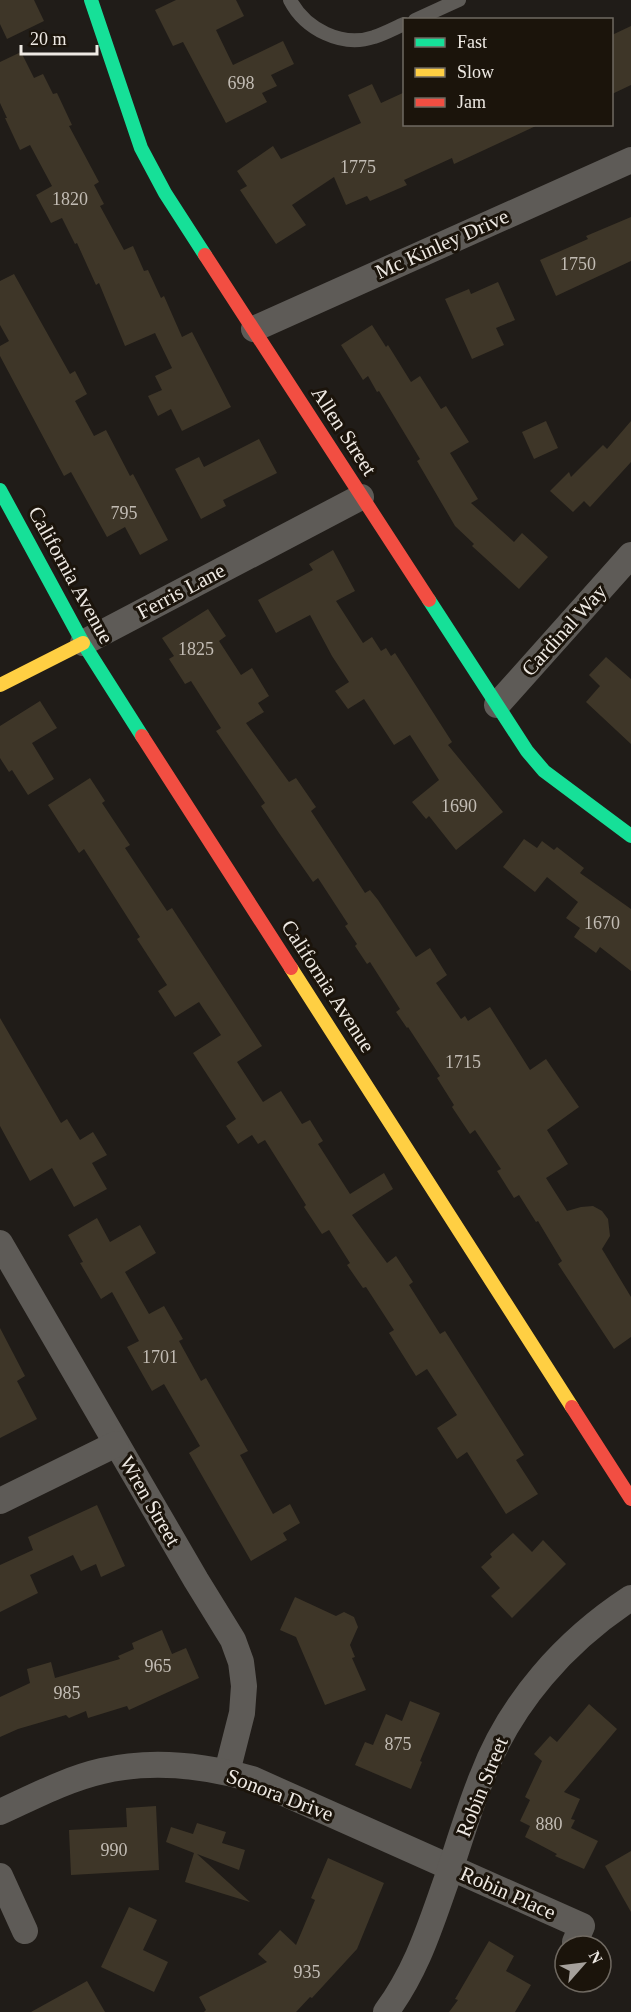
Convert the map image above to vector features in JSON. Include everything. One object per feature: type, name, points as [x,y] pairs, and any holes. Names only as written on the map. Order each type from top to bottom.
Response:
[{"type":"street","name":"Allen Street","points":[[91,0],[141,148],[165,193],[361,497],[527,752],[544,771],[631,836]]},
{"type":"street","name":"Mc Kinley Drive","points":[[254,329],[631,159]]},
{"type":"street","name":"California Avenue","points":[[0,490],[83,643],[631,1499]]},
{"type":"street","name":"Ferris Lane","points":[[0,685],[361,497]]},
{"type":"street","name":"Cardinal Way","points":[[497,705],[631,555]]},
{"type":"street","name":"Wren Street","points":[[0,1243],[233,1640],[241,1662],[244,1686],[242,1713],[227,1772]]},
{"type":"street","points":[[0,1501],[116,1444]]},
{"type":"street","name":"Robin Street","points":[[386,2012],[400,1993],[421,1953],[482,1776],[504,1730],[529,1692],[560,1656],[595,1623],[631,1598]]},
{"type":"street","name":"Sonora Drive","points":[[0,1812],[62,1784],[102,1771],[142,1765],[182,1765],[227,1772],[252,1779],[451,1867]]},
{"type":"street","name":"Robin Place","points":[[451,1867],[582,1926],[578,1934]]},
{"type":"street","points":[[0,1876],[25,1931]]},
{"type":"lane","points":[[290,0],[310,25],[329,36],[350,40],[372,38],[403,25]]},
{"type":"lane","points":[[419,18],[459,0]]},
{"type":"building","points":[[0,0],[34,0],[44,21],[7,39],[0,24]]},
{"type":"building","points":[[176,0],[236,0],[244,16],[216,30],[233,65],[283,41],[294,64],[271,75],[277,86],[262,93],[267,102],[226,123],[183,42],[173,46],[155,10]]},
{"type":"building","points":[[631,26],[631,85],[613,94],[613,35]]},
{"type":"building","points":[[21,52],[34,78],[43,74],[53,94],[57,93],[72,125],[69,126],[99,182],[94,185],[104,204],[100,206],[124,250],[133,246],[144,271],[148,270],[161,298],[164,296],[182,337],[192,332],[231,407],[182,431],[171,409],[158,416],[148,396],[162,390],[155,376],[172,368],[155,333],[125,346],[99,283],[96,285],[77,243],[75,244],[62,218],[51,223],[36,195],[52,186],[30,145],[20,150],[5,118],[7,118],[0,103],[0,62]]},
{"type":"building","points":[[372,84],[381,103],[403,93],[403,126],[536,126],[454,164],[452,158],[404,180],[407,185],[370,201],[367,196],[346,205],[334,177],[292,205],[306,225],[276,244],[240,190],[247,186],[237,171],[273,146],[281,159],[361,123],[348,95]]},
{"type":"building","points":[[631,217],[631,261],[556,296],[540,260],[588,239],[586,236]]},
{"type":"building","points":[[14,274],[70,374],[75,371],[87,394],[75,401],[94,436],[106,430],[130,476],[133,474],[168,540],[140,555],[125,527],[107,537],[71,472],[64,476],[0,356],[0,346],[9,341],[0,325],[0,281]]},
{"type":"building","points":[[498,282],[515,320],[496,328],[504,345],[472,359],[445,299],[469,289],[471,294]]},
{"type":"building","points":[[372,325],[386,347],[388,345],[411,382],[420,376],[441,409],[446,406],[469,442],[450,453],[478,499],[471,503],[514,542],[522,533],[548,557],[519,589],[472,546],[474,544],[455,526],[417,461],[420,459],[379,391],[377,392],[368,376],[363,380],[341,345]]},
{"type":"building","points":[[546,421],[558,448],[534,459],[522,432]]},
{"type":"building","points":[[631,421],[631,462],[590,507],[584,501],[573,512],[550,491],[569,472],[571,477],[603,445],[607,449]]},
{"type":"building","points":[[259,439],[277,473],[223,500],[226,506],[201,519],[175,469],[199,457],[204,467]]},
{"type":"building","points":[[333,550],[355,591],[336,601],[363,643],[372,637],[381,651],[386,648],[391,656],[395,653],[452,742],[448,745],[503,812],[456,850],[429,816],[426,819],[412,802],[439,780],[410,735],[394,745],[364,699],[348,709],[335,691],[349,682],[310,615],[276,633],[258,600],[313,570],[309,564]]},
{"type":"building","points":[[208,609],[226,636],[219,641],[241,675],[252,668],[269,696],[258,703],[264,712],[246,723],[289,782],[296,778],[316,807],[311,811],[365,893],[370,890],[378,900],[416,957],[430,948],[447,975],[436,983],[461,1019],[465,1016],[468,1021],[490,1007],[530,1070],[546,1059],[579,1107],[547,1130],[568,1164],[546,1178],[567,1211],[593,1206],[602,1211],[608,1219],[610,1236],[602,1249],[631,1297],[631,1337],[614,1349],[558,1264],[562,1261],[538,1221],[536,1222],[519,1195],[514,1198],[497,1171],[501,1169],[475,1130],[470,1134],[452,1107],[454,1105],[437,1078],[440,1076],[396,1012],[400,1009],[370,962],[367,964],[355,946],[357,944],[345,926],[348,924],[318,878],[313,882],[279,833],[261,806],[265,803],[216,731],[221,728],[191,681],[185,684],[169,659],[174,656],[162,638]]},
{"type":"building","points":[[606,657],[631,679],[631,744],[586,702],[600,686],[589,675]]},
{"type":"building","points":[[40,701],[57,728],[32,743],[54,779],[28,795],[12,770],[9,772],[0,758],[0,726]]},
{"type":"building","points":[[90,778],[105,801],[102,803],[130,845],[125,848],[167,911],[172,908],[262,1046],[237,1062],[263,1102],[281,1091],[302,1124],[310,1120],[323,1141],[318,1144],[350,1194],[384,1173],[393,1189],[352,1215],[387,1263],[396,1256],[413,1282],[409,1285],[440,1334],[445,1331],[524,1455],[516,1460],[538,1494],[506,1514],[467,1452],[457,1459],[437,1428],[457,1415],[427,1369],[416,1376],[389,1333],[394,1330],[366,1287],[363,1288],[347,1265],[350,1263],[329,1230],[322,1234],[265,1140],[258,1144],[252,1135],[238,1144],[226,1126],[236,1119],[193,1053],[221,1035],[199,1002],[175,1017],[158,991],[167,985],[137,939],[140,937],[84,849],[79,853],[48,805]]},
{"type":"building","points":[[524,839],[537,848],[542,841],[554,850],[557,847],[584,868],[580,873],[631,909],[631,971],[600,947],[596,953],[574,937],[580,928],[566,918],[578,902],[547,877],[535,892],[503,867]]},
{"type":"building","points":[[0,1018],[61,1123],[67,1119],[80,1140],[93,1132],[107,1155],[92,1163],[107,1189],[74,1207],[52,1168],[30,1181],[0,1126]]},
{"type":"building","points":[[97,1218],[110,1242],[140,1225],[156,1253],[125,1272],[149,1314],[164,1306],[183,1339],[179,1341],[201,1381],[206,1378],[248,1451],[240,1455],[273,1514],[290,1504],[300,1523],[283,1533],[287,1540],[251,1561],[189,1453],[200,1446],[164,1384],[152,1391],[127,1347],[139,1341],[112,1292],[101,1299],[80,1263],[83,1262],[68,1235]]},
{"type":"building","points":[[0,1328],[25,1376],[17,1381],[37,1419],[0,1438]]},
{"type":"building","points":[[97,1505],[125,1566],[101,1577],[96,1564],[81,1571],[73,1555],[30,1575],[38,1593],[0,1612],[0,1565],[33,1550],[28,1537]]},
{"type":"building","points":[[513,1533],[532,1552],[543,1540],[566,1564],[512,1618],[491,1596],[500,1588],[481,1567],[492,1557],[490,1554]]},
{"type":"building","points":[[295,1597],[336,1616],[344,1612],[354,1617],[358,1627],[350,1645],[355,1657],[352,1658],[366,1690],[325,1705],[296,1637],[280,1630]]},
{"type":"building","points":[[162,1630],[172,1654],[186,1648],[199,1678],[129,1710],[127,1706],[88,1718],[86,1711],[69,1718],[66,1715],[18,1729],[0,1737],[0,1697],[30,1683],[27,1669],[51,1662],[55,1678],[120,1659],[118,1656],[134,1649],[132,1643]]},
{"type":"building","points":[[410,1701],[440,1713],[411,1789],[355,1765],[365,1742],[373,1745],[386,1714],[402,1721]]},
{"type":"building","points":[[589,1704],[617,1729],[564,1792],[580,1799],[571,1819],[575,1820],[571,1828],[598,1841],[584,1869],[555,1856],[557,1854],[525,1837],[530,1826],[520,1821],[530,1800],[525,1797],[542,1761],[534,1754],[550,1736],[557,1742]]},
{"type":"building","points":[[156,1806],[159,1870],[71,1875],[69,1830],[127,1827],[126,1808]]},
{"type":"building","points":[[197,1823],[226,1832],[222,1843],[245,1850],[239,1870],[197,1854],[250,1902],[185,1882],[194,1853],[166,1842],[171,1827],[193,1834]]},
{"type":"building","points":[[631,1851],[631,1912],[605,1866]]},
{"type":"building","points":[[328,1858],[384,1883],[357,1949],[296,2012],[204,2012],[206,2010],[199,1997],[267,1962],[258,1954],[280,1930],[296,1945],[315,1900],[311,1898]]},
{"type":"building","points":[[129,1907],[157,1920],[143,1950],[168,1962],[154,1992],[101,1967]]},
{"type":"building","points":[[489,1941],[514,1956],[506,1971],[531,1985],[515,2012],[449,2012],[458,2000],[455,1999]]},
{"type":"building","points":[[87,1981],[105,2012],[31,2012]]},
{"type":"traffic: fast","points":[[91,0],[141,148],[165,193],[205,255]]},
{"type":"traffic: fast","points":[[0,490],[83,643],[142,736]]},
{"type":"traffic: fast","points":[[429,600],[527,751],[544,771],[631,836]]},
{"type":"traffic: slow","points":[[0,685],[83,643]]},
{"type":"traffic: slow","points":[[291,968],[572,1407]]},
{"type":"traffic: jam","points":[[205,255],[429,600]]},
{"type":"traffic: jam","points":[[142,736],[291,968]]},
{"type":"traffic: jam","points":[[572,1407],[631,1499]]}]
